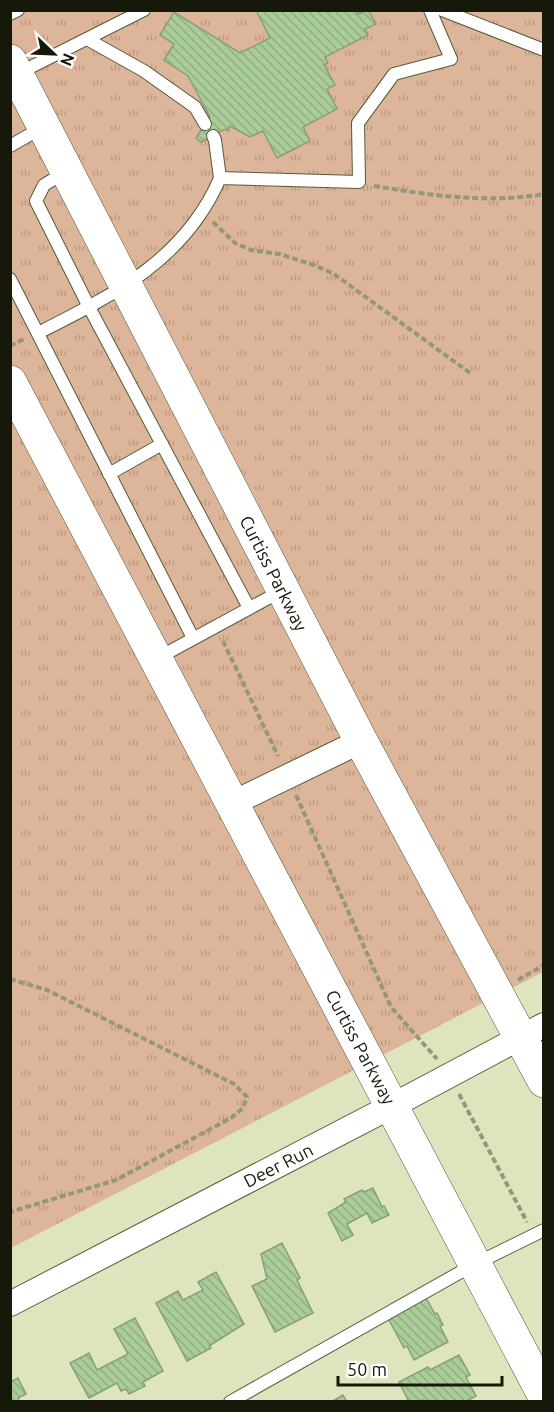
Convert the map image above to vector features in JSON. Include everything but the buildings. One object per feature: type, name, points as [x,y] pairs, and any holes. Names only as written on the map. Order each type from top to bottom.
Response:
[{"type":"main road","name":"Curtiss Parkway","points":[[12,71],[67,170],[361,741],[532,1031],[543,1082]]},
{"type":"main road","name":"Curtiss Parkway","points":[[10,382],[543,1395]]},
{"type":"street","points":[[233,803],[361,741]]},
{"type":"street","name":"Deer Run","points":[[10,1304],[532,1031]]},
{"type":"lane","points":[[10,14],[18,10]]},
{"type":"lane","points":[[12,71],[87,39],[144,10]]},
{"type":"lane","points":[[220,178],[359,182],[358,123],[394,74],[451,59],[430,10]]},
{"type":"lane","points":[[442,10],[543,50]]},
{"type":"lane","points":[[87,39],[144,71],[195,107],[205,124]]},
{"type":"lane","points":[[10,146],[44,126]]},
{"type":"lane","points":[[39,333],[89,307],[167,255],[203,213],[220,178],[213,136]]},
{"type":"lane","points":[[67,170],[44,185],[36,201],[89,307],[249,608]]},
{"type":"lane","points":[[10,279],[193,638]]},
{"type":"lane","points":[[110,474],[162,444]]},
{"type":"lane","points":[[154,659],[283,590]]},
{"type":"lane","points":[[230,1401],[475,1264],[539,1233]]},
{"type":"path","points":[[359,182],[438,196],[486,199],[543,194]]},
{"type":"path","points":[[203,213],[235,243],[251,250],[279,254],[334,274],[470,373]]},
{"type":"path","points":[[216,626],[280,759]]},
{"type":"path","points":[[291,784],[391,1007],[442,1065]]},
{"type":"path","points":[[516,981],[543,965]]},
{"type":"path","points":[[10,979],[47,990],[234,1084],[247,1097],[243,1107],[231,1118],[116,1180],[10,1212]]},
{"type":"path","points":[[455,1087],[539,1233]]},
{"type":"green space","points":[[11,11],[543,11],[543,972],[11,1248]]}]
